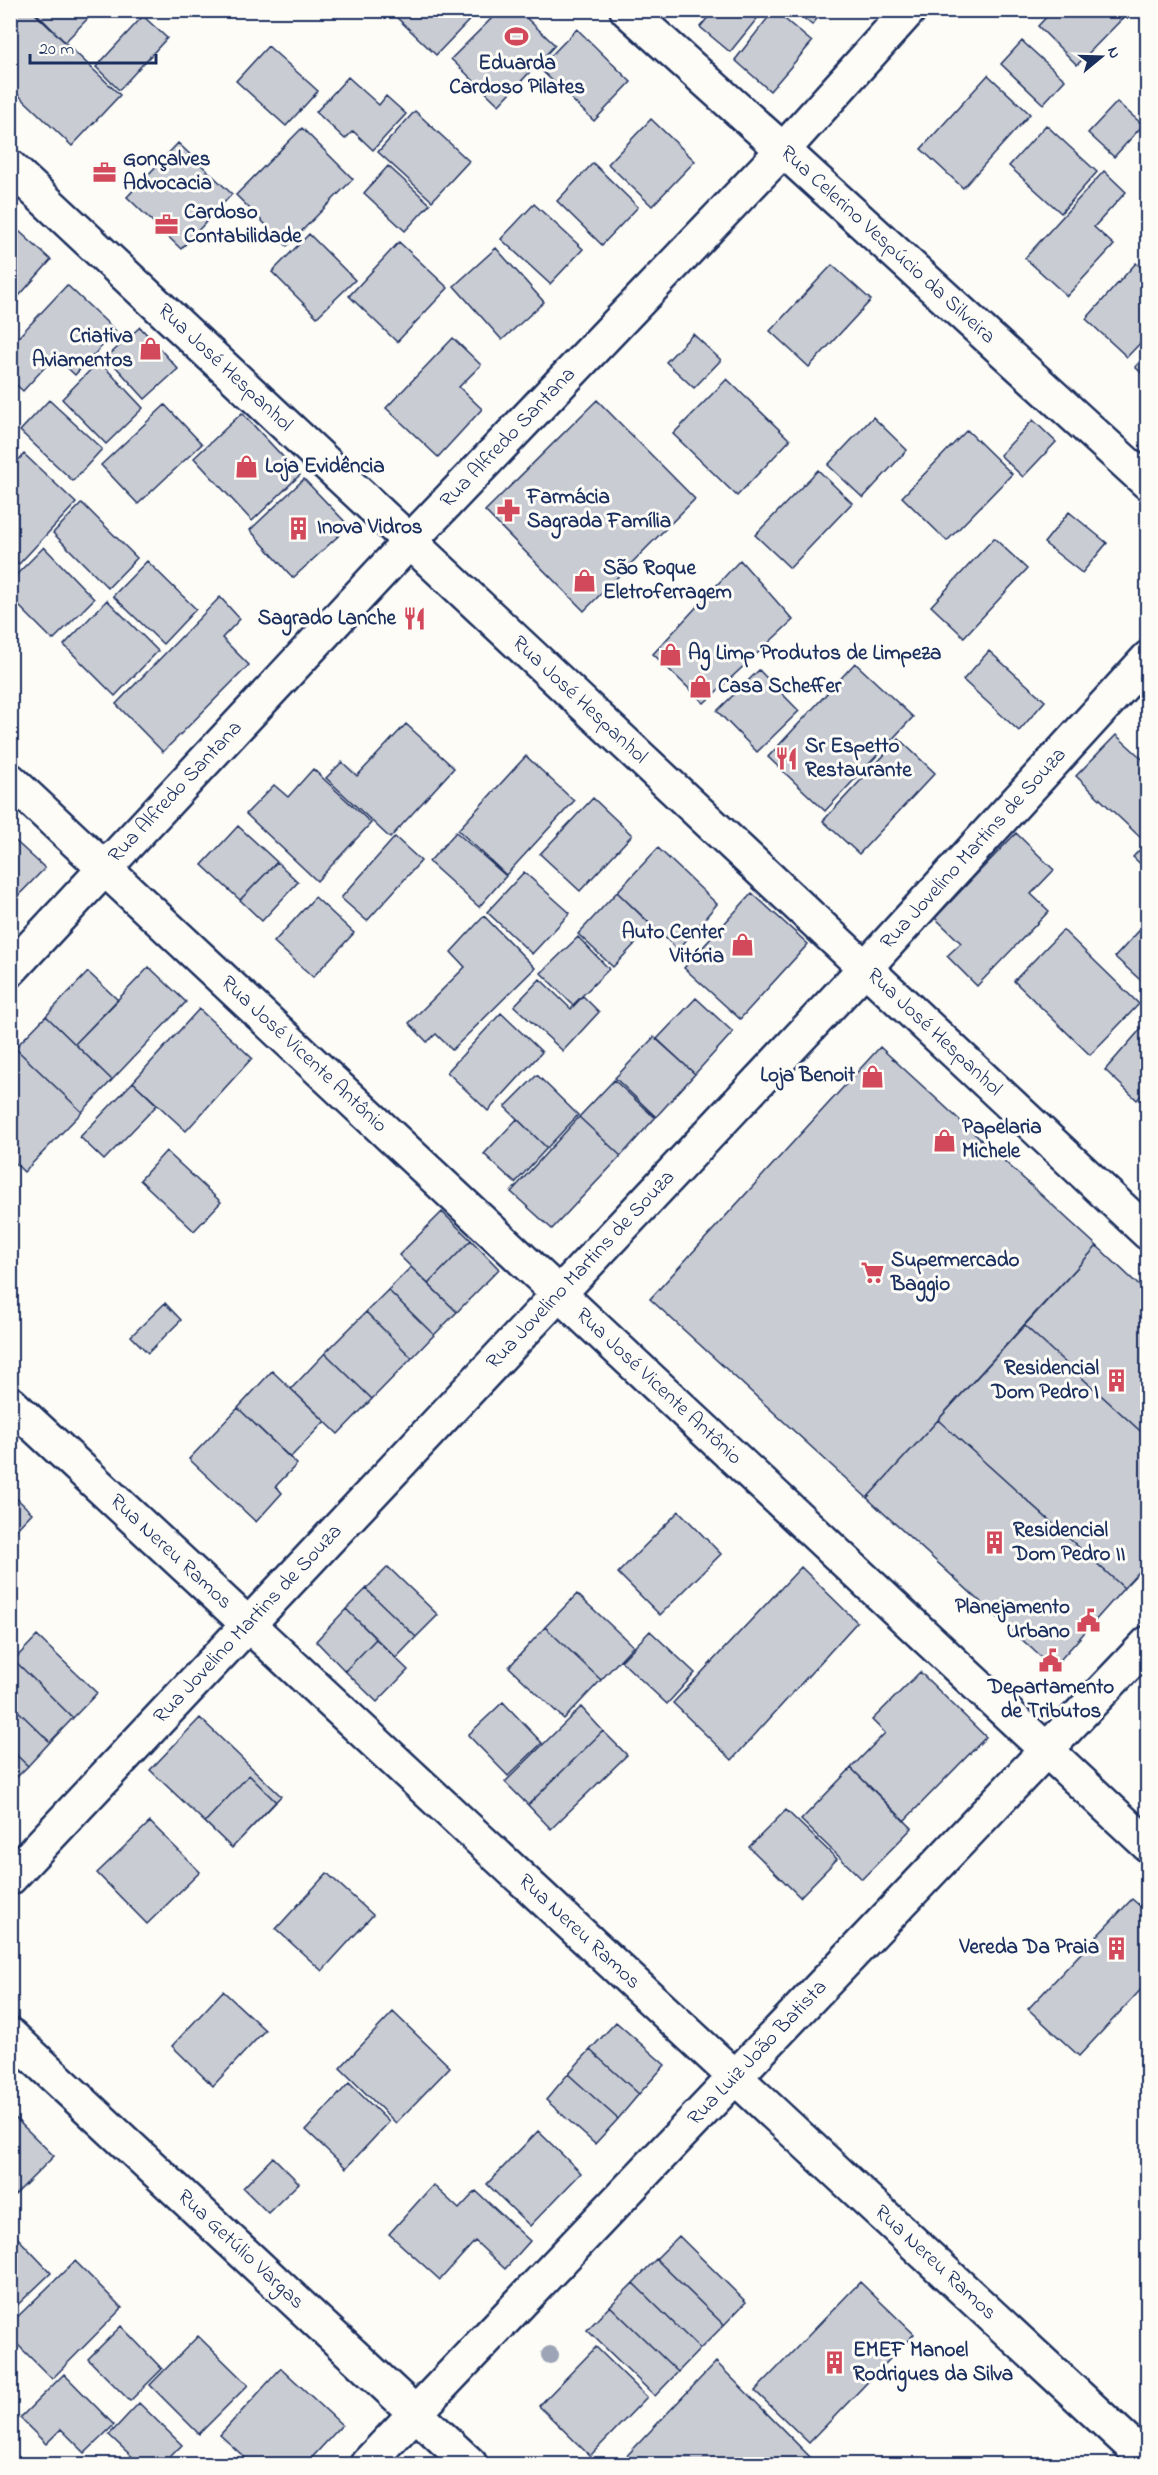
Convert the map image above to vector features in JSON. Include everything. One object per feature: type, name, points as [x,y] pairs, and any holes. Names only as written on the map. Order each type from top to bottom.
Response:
[{"type":"street","name":"Rua Celerino Vespúcio da Silveira","points":[[627,10],[1148,483]]},
{"type":"street","name":"Rua Alfredo Santana","points":[[10,970],[410,541],[783,150],[909,10]]},
{"type":"street","name":"Rua José Hespanhol","points":[[10,167],[1148,1233]]},
{"type":"street","name":"Rua Jovelino Martins de Souza","points":[[10,1878],[865,968],[1148,658]]},
{"type":"street","name":"Rua José Vicente Antônio","points":[[10,780],[1148,1845]]},
{"type":"street","name":"Rua Nereu Ramos","points":[[10,1403],[1148,2461]]},
{"type":"street","name":"Rua Luiz João Batista","points":[[367,2464],[1148,1642]]},
{"type":"street","name":"Rua Getúlio Vargas","points":[[10,2035],[470,2464]]},
{"type":"building","points":[[10,10],[31,10],[120,95],[72,146],[10,87]]},
{"type":"building","points":[[33,10],[96,10],[65,42]]},
{"type":"building","points":[[393,10],[479,10],[436,55],[391,12]]},
{"type":"building","points":[[500,10],[518,10],[555,45],[499,105],[451,59]]},
{"type":"building","points":[[714,10],[764,10],[730,52],[700,27]]},
{"type":"building","points":[[774,10],[812,42],[770,91],[735,60]]},
{"type":"building","points":[[794,10],[824,10],[812,25]]},
{"type":"building","points":[[1053,10],[1115,10],[1123,18],[1077,65],[1038,26]]},
{"type":"building","points":[[143,16],[167,38],[119,90],[96,67]]},
{"type":"building","points":[[577,29],[631,82],[594,121],[539,68]]},
{"type":"building","points":[[1022,41],[1065,80],[1043,104],[1001,64]]},
{"type":"building","points":[[268,46],[318,91],[286,126],[236,81]]},
{"type":"building","points":[[988,75],[1030,114],[963,188],[921,149]]},
{"type":"building","points":[[348,77],[379,105],[386,96],[406,114],[373,150],[353,131],[345,139],[316,112]]},
{"type":"building","points":[[1117,102],[1143,125],[1114,157],[1088,133]]},
{"type":"building","points":[[415,111],[469,161],[432,201],[378,152]]},
{"type":"building","points":[[651,119],[695,161],[652,206],[608,164]]},
{"type":"building","points":[[1046,125],[1097,172],[1061,213],[1009,166]]},
{"type":"building","points":[[302,128],[353,179],[287,246],[236,195]]},
{"type":"building","points":[[178,143],[232,194],[181,249],[127,197]]},
{"type":"building","points":[[593,163],[638,207],[602,245],[557,201]]},
{"type":"building","points":[[388,166],[430,204],[405,231],[364,193]]},
{"type":"building","points":[[1104,171],[1126,192],[1094,227],[1114,245],[1067,296],[1025,258]]},
{"type":"building","points":[[534,204],[583,249],[550,284],[501,239]]},
{"type":"building","points":[[10,223],[51,260],[10,306]]},
{"type":"building","points":[[309,234],[355,280],[317,317],[272,272]]},
{"type":"building","points":[[399,242],[448,288],[397,342],[349,296]]},
{"type":"building","points":[[496,248],[544,302],[502,340],[454,286]]},
{"type":"building","points":[[1136,263],[1148,273],[1148,335],[1127,357],[1086,319]]},
{"type":"building","points":[[832,265],[871,300],[809,367],[770,331]]},
{"type":"building","points":[[67,285],[116,331],[75,375],[55,356],[23,391],[10,379],[10,346]]},
{"type":"building","points":[[140,327],[178,369],[145,399],[107,357]]},
{"type":"building","points":[[693,334],[721,360],[694,388],[666,362]]},
{"type":"building","points":[[453,338],[481,365],[459,387],[482,409],[438,457],[386,408]]},
{"type":"building","points":[[1148,353],[1148,379],[1135,367]]},
{"type":"building","points":[[99,361],[143,408],[106,444],[62,399]]},
{"type":"building","points":[[727,379],[790,440],[737,496],[673,434]]},
{"type":"building","points":[[49,400],[102,449],[73,481],[20,431]]},
{"type":"building","points":[[597,400],[695,499],[584,611],[485,511]]},
{"type":"building","points":[[165,405],[202,444],[138,504],[101,465]]},
{"type":"building","name":"Loja Evidência","points":[[242,413],[300,475],[252,521],[194,458]]},
{"type":"building","points":[[873,417],[907,450],[863,498],[828,465]]},
{"type":"building","points":[[1033,420],[1056,442],[1023,477],[1000,455]]},
{"type":"building","points":[[967,430],[1012,474],[947,541],[902,497]]},
{"type":"building","points":[[24,454],[76,503],[19,564],[10,556],[10,469]]},
{"type":"building","points":[[818,470],[852,503],[790,568],[755,535]]},
{"type":"building","name":"Inova Vidros","points":[[304,479],[349,526],[293,578],[250,530]]},
{"type":"building","points":[[82,503],[137,558],[108,588],[53,533]]},
{"type":"building","points":[[1069,512],[1107,543],[1082,573],[1044,543]]},
{"type":"building","points":[[994,538],[1027,569],[964,637],[931,606]]},
{"type":"building","points":[[44,547],[94,599],[53,640],[10,597],[10,581]]},
{"type":"building","points":[[740,560],[793,620],[704,703],[653,654]]},
{"type":"building","points":[[147,561],[196,609],[163,644],[113,596]]},
{"type":"building","points":[[220,597],[240,619],[222,638],[249,665],[163,752],[116,704]]},
{"type":"building","points":[[107,600],[158,651],[115,696],[64,645]]},
{"type":"building","points":[[989,651],[1045,701],[1019,731],[963,680]]},
{"type":"building","points":[[855,663],[913,717],[825,811],[768,757]]},
{"type":"building","points":[[759,670],[799,711],[757,752],[717,711]]},
{"type":"building","points":[[406,724],[454,768],[390,838],[326,778],[342,762],[357,776]]},
{"type":"building","points":[[1116,735],[1148,764],[1148,835],[1143,840],[1076,776]]},
{"type":"building","points":[[899,739],[935,773],[859,854],[823,821]]},
{"type":"building","points":[[526,756],[574,801],[506,875],[458,830]]},
{"type":"building","points":[[313,769],[371,823],[317,881],[246,814],[274,785],[288,797]]},
{"type":"building","points":[[593,798],[632,835],[580,891],[540,854]]},
{"type":"building","points":[[238,826],[277,862],[240,900],[202,865]]},
{"type":"building","points":[[456,832],[506,876],[479,907],[429,862]]},
{"type":"building","points":[[1016,833],[1054,870],[1031,894],[1049,911],[977,986],[947,956],[961,943],[935,918]]},
{"type":"building","points":[[10,836],[45,868],[10,904]]},
{"type":"building","points":[[395,837],[421,861],[367,921],[341,898]]},
{"type":"building","points":[[1148,841],[1148,871],[1133,857]]},
{"type":"building","points":[[658,848],[717,904],[678,950],[617,892]]},
{"type":"building","points":[[277,862],[298,882],[262,921],[240,900]]},
{"type":"building","points":[[524,872],[570,913],[532,954],[487,912]]},
{"type":"building","points":[[617,892],[652,926],[613,967],[578,934]]},
{"type":"building","points":[[752,893],[808,944],[740,1019],[684,968]]},
{"type":"building","points":[[315,897],[354,933],[313,977],[274,942]]},
{"type":"building","points":[[484,916],[535,968],[452,1050],[436,1034],[427,1042],[409,1023],[465,967],[451,952]]},
{"type":"building","points":[[1148,921],[1148,987],[1115,957]]},
{"type":"building","points":[[1063,930],[1139,1004],[1090,1055],[1014,981]]},
{"type":"building","points":[[578,937],[609,969],[573,1005],[541,973]]},
{"type":"building","points":[[149,967],[186,1002],[112,1080],[75,1044]]},
{"type":"building","points":[[88,972],[118,1000],[75,1044],[46,1016]]},
{"type":"building","points":[[540,979],[571,1009],[583,996],[599,1012],[563,1051],[514,1006]]},
{"type":"building","points":[[696,998],[733,1032],[695,1074],[657,1039]]},
{"type":"building","points":[[199,1009],[252,1058],[186,1131],[133,1082]]},
{"type":"building","points":[[501,1013],[542,1052],[488,1111],[447,1072]]},
{"type":"building","points":[[46,1016],[112,1080],[82,1112],[15,1048]]},
{"type":"building","points":[[1146,1023],[1148,1088],[1137,1100],[1105,1070]]},
{"type":"building","points":[[654,1037],[695,1074],[656,1117],[615,1078]]},
{"type":"building","name":"Supermercado Baggio","points":[[880,1047],[1097,1246],[867,1498],[650,1299]]},
{"type":"building","points":[[15,1048],[82,1112],[24,1172],[10,1158],[10,1053]]},
{"type":"building","points":[[537,1075],[578,1115],[547,1148],[505,1107]]},
{"type":"building","points":[[614,1080],[655,1118],[621,1156],[579,1117]]},
{"type":"building","points":[[133,1082],[157,1105],[104,1160],[80,1137]]},
{"type":"building","points":[[579,1117],[621,1156],[552,1229],[511,1192]]},
{"type":"building","points":[[517,1119],[547,1148],[515,1183],[484,1154]]},
{"type":"building","points":[[166,1151],[221,1202],[194,1231],[140,1180]]},
{"type":"building","points":[[442,1212],[471,1240],[428,1284],[399,1255]]},
{"type":"building","points":[[471,1240],[499,1269],[457,1312],[428,1284]]},
{"type":"building","name":"Residencial Dom Pedro I","points":[[1097,1246],[1148,1294],[1148,1438],[1024,1325]]},
{"type":"building","points":[[411,1267],[457,1312],[434,1335],[388,1290]]},
{"type":"building","points":[[388,1290],[434,1335],[412,1358],[366,1312]]},
{"type":"building","points":[[165,1303],[181,1320],[148,1353],[131,1336]]},
{"type":"building","points":[[366,1312],[412,1358],[372,1399],[325,1353]]},
{"type":"building","points":[[1024,1325],[1148,1438],[1148,1562],[1124,1588],[938,1420]]},
{"type":"building","points":[[325,1353],[372,1399],[338,1434],[291,1389]]},
{"type":"building","points":[[272,1371],[325,1421],[290,1458],[238,1408]]},
{"type":"building","points":[[238,1408],[297,1464],[276,1486],[282,1493],[256,1522],[189,1459]]},
{"type":"building","name":"Residencial Dom Pedro II","points":[[938,1420],[1124,1588],[1053,1668],[867,1498]]},
{"type":"building","points":[[10,1492],[32,1513],[10,1536]]},
{"type":"building","points":[[679,1511],[721,1554],[660,1615],[618,1573]]},
{"type":"building","points":[[388,1567],[438,1615],[416,1637],[366,1589]]},
{"type":"building","points":[[801,1567],[857,1622],[732,1760],[673,1703]]},
{"type":"building","points":[[366,1589],[416,1637],[396,1658],[346,1609]]},
{"type":"building","points":[[577,1594],[633,1646],[601,1680],[545,1627]]},
{"type":"building","points":[[346,1609],[376,1639],[345,1671],[316,1641]]},
{"type":"building","points":[[545,1627],[601,1680],[564,1719],[509,1667]]},
{"type":"building","points":[[650,1631],[695,1673],[667,1704],[621,1661]]},
{"type":"building","points":[[37,1636],[97,1693],[73,1718],[14,1660]]},
{"type":"building","points":[[376,1639],[408,1670],[377,1702],[345,1671]]},
{"type":"building","points":[[14,1660],[73,1718],[50,1742],[10,1703],[10,1664]]},
{"type":"building","points":[[920,1672],[986,1737],[904,1821],[851,1768],[885,1733],[872,1720]]},
{"type":"building","points":[[503,1702],[542,1743],[508,1776],[468,1735]]},
{"type":"building","points":[[10,1703],[50,1742],[28,1766],[10,1749]]},
{"type":"building","points":[[581,1707],[603,1731],[528,1805],[505,1782]]},
{"type":"building","points":[[200,1718],[281,1796],[232,1848],[150,1770]]},
{"type":"building","points":[[603,1731],[627,1755],[551,1829],[528,1805]]},
{"type":"building","points":[[10,1749],[28,1766],[10,1784]]},
{"type":"building","points":[[851,1768],[912,1828],[862,1879],[801,1820]]},
{"type":"building","points":[[249,1775],[276,1802],[232,1848],[205,1822]]},
{"type":"building","points":[[786,1810],[837,1859],[800,1897],[749,1847]]},
{"type":"building","points":[[150,1822],[200,1872],[147,1924],[97,1873]]},
{"type":"building","points":[[327,1873],[373,1915],[322,1971],[276,1929]]},
{"type":"building","name":"Vereda Da Praia","points":[[1132,1899],[1148,1913],[1148,1982],[1079,2056],[1028,2009]]},
{"type":"building","points":[[223,1991],[265,2030],[213,2086],[172,2046]]},
{"type":"building","points":[[393,2012],[450,2067],[396,2123],[340,2068]]},
{"type":"building","points":[[616,2022],[665,2065],[639,2094],[590,2050]]},
{"type":"building","points":[[590,2050],[639,2094],[618,2119],[568,2074]]},
{"type":"building","points":[[568,2074],[618,2119],[595,2144],[546,2100]]},
{"type":"building","points":[[349,2083],[389,2122],[346,2168],[306,2130]]},
{"type":"building","points":[[10,2113],[54,2156],[10,2200]]},
{"type":"building","points":[[538,2131],[581,2173],[530,2226],[487,2184]]},
{"type":"building","points":[[273,2157],[299,2183],[268,2213],[243,2188]]},
{"type":"building","points":[[433,2185],[459,2209],[476,2191],[530,2241],[505,2269],[475,2241],[440,2280],[389,2234]]},
{"type":"building","points":[[12,2232],[51,2273],[10,2312],[10,2233]]},
{"type":"building","points":[[679,2236],[746,2302],[724,2325],[656,2259]]},
{"type":"building","points":[[656,2259],[724,2325],[700,2349],[633,2283]]},
{"type":"building","points":[[75,2261],[122,2308],[52,2379],[10,2337],[10,2324]]},
{"type":"building","name":"EMEF Manoel Rodrigues da Silva","points":[[860,2282],[914,2334],[809,2443],[755,2391]]},
{"type":"building","points":[[633,2283],[700,2349],[678,2372],[610,2306]]},
{"type":"building","points":[[610,2306],[678,2372],[655,2396],[587,2330]]},
{"type":"building","points":[[121,2326],[162,2369],[130,2401],[88,2359]]},
{"type":"building","points":[[198,2336],[248,2385],[199,2434],[150,2385]]},
{"type":"building","points":[[596,2347],[647,2397],[590,2456],[539,2406]]},
{"type":"building","points":[[716,2362],[817,2464],[619,2464]]},
{"type":"building","points":[[281,2368],[342,2425],[306,2464],[252,2464],[220,2435]]},
{"type":"building","points":[[64,2374],[114,2425],[85,2453],[61,2429],[46,2444],[20,2418]]},
{"type":"building","points":[[139,2403],[182,2445],[163,2464],[140,2464],[109,2435]]},
{"type":"place","name":"Eduarda Cardoso Pilates","points":[[517,36]]},
{"type":"place","name":"Gonçalves Advocacia","points":[[105,172]]},
{"type":"place","name":"Cardoso Contabilidade","points":[[166,225]]},
{"type":"place","name":"Criativa Aviamentos","points":[[151,349]]},
{"type":"place","name":"Loja Evidência","points":[[247,467]]},
{"type":"place","name":"Farmácia Sagrada Família","points":[[509,510]]},
{"type":"place","name":"Inova Vidros","points":[[299,528]]},
{"type":"place","name":"São Roque Eletroferragem","points":[[585,581]]},
{"type":"place","name":"Sagrado Lanche","points":[[414,619]]},
{"type":"place","name":"Ag Limp Produtos de Limpeza","points":[[670,654]]},
{"type":"place","name":"Casa Scheffer","points":[[700,687]]},
{"type":"place","name":"Sr Espetto Restaurante","points":[[787,759]]},
{"type":"place","name":"Auto Center Vitória","points":[[742,945]]},
{"type":"place","name":"Loja Benoit","points":[[873,1076]]},
{"type":"place","name":"Papelaria Michele","points":[[944,1140]]},
{"type":"place","name":"Supermercado Baggio","points":[[873,1273]]},
{"type":"place","name":"Residencial Dom Pedro I","points":[[1117,1381]]},
{"type":"place","name":"Residencial Dom Pedro II","points":[[995,1543]]},
{"type":"place","name":"Planejamento Urbano","points":[[1088,1620]]},
{"type":"place","name":"Departamento de Tributos","points":[[1051,1660]]},
{"type":"place","name":"Vereda Da Praia","points":[[1117,1948]]},
{"type":"place","name":"EMEF Manoel Rodrigues da Silva","points":[[835,2363]]}]
